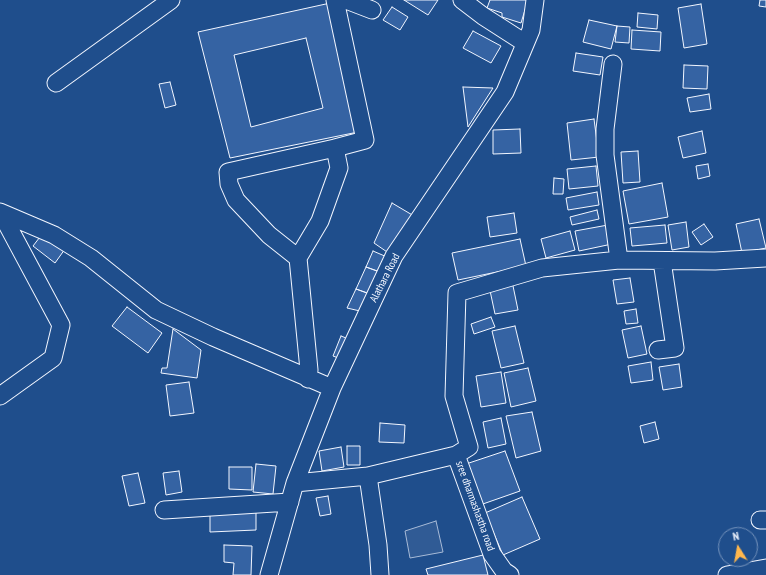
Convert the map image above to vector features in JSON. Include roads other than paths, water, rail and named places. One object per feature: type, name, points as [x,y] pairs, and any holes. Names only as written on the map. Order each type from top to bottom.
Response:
[{"type":"street","points":[[56,83],[170,0]]},
{"type":"street","points":[[298,258],[269,235],[236,200],[229,184],[228,172],[365,140],[335,0]]},
{"type":"street","points":[[346,0],[372,10]]},
{"type":"street","points":[[462,0],[483,16],[525,43]]},
{"type":"street","name":"Alathara Road","points":[[269,575],[295,483],[332,388],[394,256],[505,92],[531,30],[535,0]]},
{"type":"street","points":[[613,64],[605,129],[605,155],[619,260]]},
{"type":"street","points":[[308,379],[309,370],[298,258],[320,221],[339,168],[335,148]]},
{"type":"street","points":[[0,212],[54,235],[91,258],[156,310],[308,379],[332,388]]},
{"type":"street","points":[[0,212],[61,325],[53,358],[0,396]]},
{"type":"street","points":[[295,483],[368,476],[456,455],[469,447],[454,396],[457,293],[542,268],[619,260],[715,261],[766,258]]},
{"type":"street","points":[[658,350],[675,348],[662,261]]},
{"type":"street","name":"sree dharmashastha road","points":[[456,455],[492,554],[504,571],[510,575]]},
{"type":"street","points":[[368,476],[378,545],[380,575]]},
{"type":"street","points":[[164,510],[290,502]]},
{"type":"street","points":[[728,575],[766,568]]}]
